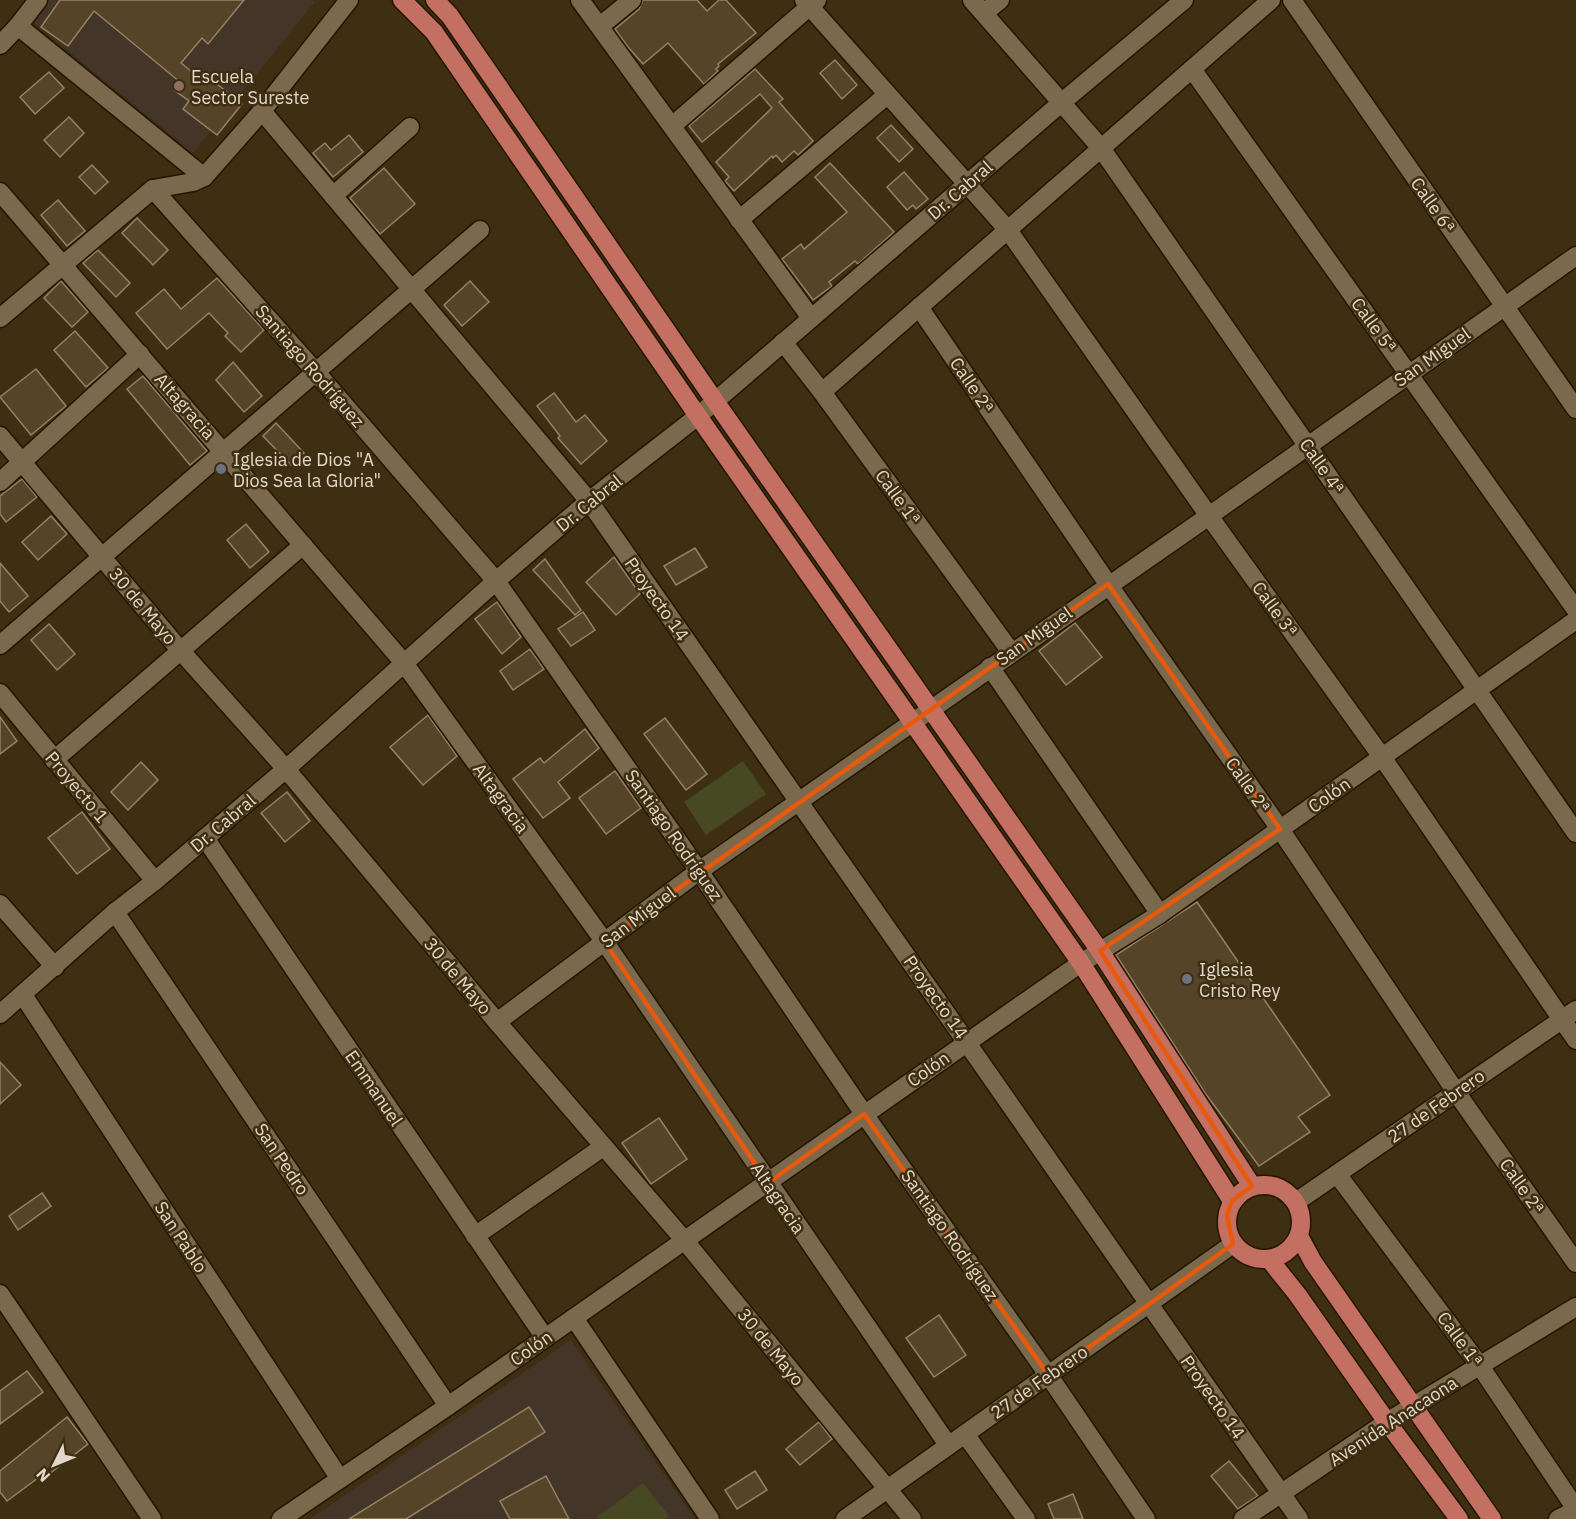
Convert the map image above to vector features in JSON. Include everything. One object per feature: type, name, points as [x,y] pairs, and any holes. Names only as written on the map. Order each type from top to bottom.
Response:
[{"type":"main road","points":[[402,0],[434,32],[698,416],[1081,963],[1232,1201]]},
{"type":"main road","points":[[435,0],[450,16],[715,401],[1100,951],[1252,1186]]},
{"type":"main road","points":[[1269,1184],[1284,1190],[1296,1202],[1302,1219],[1299,1236],[1292,1248],[1269,1260],[1249,1257],[1233,1244],[1227,1231],[1227,1215],[1232,1201],[1252,1186],[1269,1184]]},
{"type":"main road","points":[[1299,1236],[1313,1262],[1492,1519]]},
{"type":"main road","points":[[1269,1260],[1297,1294],[1459,1519]]},
{"type":"street","points":[[0,45],[38,0]]},
{"type":"street","points":[[0,318],[153,189],[193,182],[204,177],[262,111],[350,0]]},
{"type":"street","points":[[580,0],[811,318]]},
{"type":"street","points":[[600,26],[632,0]]},
{"type":"street","points":[[978,7],[1000,0]]},
{"type":"street","name":"Dr. Cabral","points":[[0,1014],[115,912],[155,881],[286,769],[589,501],[698,416],[1184,0]]},
{"type":"street","points":[[822,392],[1271,0]]},
{"type":"street","name":"Calle 6ª","points":[[1292,0],[1576,409]]},
{"type":"street","points":[[672,126],[810,2]]},
{"type":"street","name":"Calle 3ª","points":[[810,2],[887,95],[1008,230],[1209,516],[1569,1015],[1576,1040]]},
{"type":"street","name":"Calle 4ª","points":[[978,7],[1101,148],[1576,833]]},
{"type":"street","points":[[18,26],[204,177]]},
{"type":"street","name":"Calle 5ª","points":[[1192,69],[1576,610]]},
{"type":"street","points":[[739,219],[887,95]]},
{"type":"street","name":"Proyecto 14","points":[[262,111],[589,501],[1299,1519]]},
{"type":"street","points":[[333,196],[411,127]]},
{"type":"street","name":"Santiago Rodríguez","points":[[153,189],[315,371],[496,581],[1146,1519]]},
{"type":"street","name":"Altagracia","points":[[0,192],[404,663],[604,941],[948,1446]]},
{"type":"street","points":[[0,645],[480,230]]},
{"type":"street","name":"San Miguel","points":[[497,1022],[699,871],[1108,584],[1209,516],[1576,256]]},
{"type":"street","name":"Calle 2ª","points":[[919,307],[1108,584],[1280,830],[1456,1092],[1576,1263]]},
{"type":"street","name":"Calle 1ª","points":[[783,342],[1011,652]]},
{"type":"street","points":[[0,482],[140,354]]},
{"type":"street","name":"30 de Mayo","points":[[0,436],[180,650],[286,769],[497,1022],[685,1241],[912,1519]]},
{"type":"street","points":[[54,760],[303,545]]},
{"type":"street","name":"Colón","points":[[281,1519],[448,1406],[1081,963],[1160,914],[1576,620]]},
{"type":"street","points":[[990,667],[1160,914]]},
{"type":"street","name":"Proyecto 1","points":[[0,693],[155,881]]},
{"type":"street","name":"Emmanuel","points":[[205,838],[545,1338]]},
{"type":"street","points":[[0,904],[55,967]]},
{"type":"street","name":"San Pedro","points":[[115,912],[448,1406]]},
{"type":"street","name":"San Pablo","points":[[23,995],[340,1479]]},
{"type":"street","name":"27 de Febrero","points":[[1296,1202],[1569,1015]]},
{"type":"street","points":[[475,1236],[603,1147]]},
{"type":"street","name":"Calle 1ª","points":[[1337,1174],[1480,1365],[1576,1509]]},
{"type":"street","name":"27 de Febrero","points":[[844,1519],[1233,1244]]},
{"type":"street","points":[[0,1294],[152,1519]]},
{"type":"street","name":"Avenida Anacaona","points":[[1244,1519],[1387,1422],[1576,1307]]},
{"type":"street","points":[[574,1318],[710,1519]]},
{"type":"street","points":[[965,1434],[1026,1519]]},
{"type":"street","points":[[1558,1519],[1576,1509]]},
{"type":"highlighted area","points":[[1108,584],[1280,829],[1100,951],[1252,1186],[1232,1201],[1227,1215],[1233,1244],[1049,1376],[864,1114],[768,1183],[604,941]]},
{"type":"shaded area","name":"Escuela Sector Sureste","points":[[45,0],[312,0],[315,2],[193,153],[29,19]]},
{"type":"shaded area","points":[[571,1340],[695,1519],[310,1519]]},
{"type":"green space","points":[[743,761],[766,794],[706,835],[684,802]]},
{"type":"green space","points":[[643,1483],[669,1516],[665,1519],[595,1519]]},
{"type":"building","points":[[60,0],[244,0],[208,44],[202,38],[181,63],[203,81],[207,76],[242,104],[217,135],[183,109],[189,101],[174,90],[180,82],[94,11],[68,46],[41,27]]},
{"type":"building","points":[[643,0],[697,0],[707,11],[719,0],[726,0],[756,33],[718,64],[716,69],[718,71],[704,84],[668,43],[643,64],[628,47],[615,29],[639,9]]},
{"type":"building","points":[[835,60],[857,85],[842,99],[820,73]]},
{"type":"building","points":[[755,69],[783,99],[779,102],[813,141],[798,155],[794,151],[782,162],[776,155],[773,158],[772,156],[734,191],[725,181],[729,177],[716,162],[772,108],[760,94],[702,142],[689,126]]},
{"type":"building","points":[[49,72],[64,88],[35,114],[20,97]]},
{"type":"building","points":[[69,117],[84,133],[60,157],[44,140]]},
{"type":"building","points":[[891,125],[913,149],[899,162],[877,138]]},
{"type":"building","points":[[349,135],[363,152],[333,177],[313,153],[325,143],[331,150]]},
{"type":"building","points":[[830,163],[894,232],[858,264],[855,261],[829,282],[832,286],[813,300],[782,259],[801,244],[804,249],[847,212],[815,177]]},
{"type":"building","points":[[92,165],[108,182],[95,194],[79,177]]},
{"type":"building","points":[[384,168],[415,204],[380,234],[350,198]]},
{"type":"building","points":[[904,172],[928,199],[916,209],[913,205],[907,210],[887,187]]},
{"type":"building","points":[[58,200],[85,231],[67,246],[41,215]]},
{"type":"building","points":[[137,218],[168,250],[153,265],[122,233]]},
{"type":"building","points":[[98,250],[130,283],[116,297],[83,263]]},
{"type":"building","points":[[217,278],[264,330],[241,352],[225,336],[228,333],[209,313],[167,349],[136,313],[164,289],[181,309]]},
{"type":"building","points":[[61,281],[88,312],[72,327],[44,298]]},
{"type":"building","points":[[470,281],[489,302],[462,326],[444,305]]},
{"type":"building","points":[[75,331],[108,368],[86,387],[54,350]]},
{"type":"building","points":[[233,362],[262,396],[244,412],[216,380]]},
{"type":"building","points":[[36,369],[66,406],[31,435],[0,397]]},
{"type":"building","points":[[143,376],[207,451],[190,465],[127,389]]},
{"type":"building","points":[[554,393],[576,422],[585,415],[607,441],[581,464],[558,438],[560,436],[537,406]]},
{"type":"building","points":[[276,423],[304,453],[291,465],[263,436]]},
{"type":"building","points":[[22,479],[37,497],[6,522],[0,514],[0,496]]},
{"type":"building","points":[[51,516],[67,534],[38,560],[22,542]]},
{"type":"building","points":[[246,524],[269,552],[250,568],[227,540]]},
{"type":"building","points":[[695,548],[707,567],[676,585],[664,566]]},
{"type":"building","points":[[614,557],[640,594],[616,615],[586,582]]},
{"type":"building","points":[[545,559],[581,610],[575,615],[533,570]]},
{"type":"building","points":[[0,563],[28,596],[9,612],[0,601]]},
{"type":"building","points":[[497,602],[521,637],[502,654],[475,619]]},
{"type":"building","points":[[583,612],[595,630],[571,646],[558,629]]},
{"type":"building","points":[[1075,623],[1102,657],[1066,685],[1039,651]]},
{"type":"building","points":[[49,624],[75,654],[57,670],[31,640]]},
{"type":"building","points":[[530,649],[544,669],[513,690],[500,671]]},
{"type":"building","points":[[428,715],[457,756],[423,785],[390,747]]},
{"type":"building","points":[[0,717],[17,741],[0,754]]},
{"type":"building","points":[[665,718],[707,774],[686,790],[644,734]]},
{"type":"building","points":[[585,729],[599,748],[558,782],[570,798],[543,818],[513,779],[540,758],[544,763]]},
{"type":"building","points":[[141,762],[158,780],[128,810],[111,792]]},
{"type":"building","points":[[615,771],[641,808],[606,834],[579,798]]},
{"type":"building","points":[[287,792],[310,821],[285,842],[261,813]]},
{"type":"building","points":[[82,812],[110,849],[77,874],[48,838]]},
{"type":"building","points":[[1197,902],[1330,1095],[1298,1117],[1310,1132],[1259,1166],[1205,1093],[1116,955]]},
{"type":"building","points":[[0,1062],[21,1085],[0,1104]]},
{"type":"building","points":[[659,1118],[687,1159],[651,1184],[622,1143]]},
{"type":"building","points":[[42,1193],[51,1206],[18,1230],[9,1216]]},
{"type":"building","points":[[939,1315],[966,1355],[934,1377],[906,1338]]},
{"type":"building","points":[[27,1371],[43,1392],[0,1424],[0,1391]]},
{"type":"building","points":[[529,1407],[545,1432],[406,1519],[349,1519]]},
{"type":"building","points":[[67,1417],[88,1444],[48,1475],[46,1472],[7,1501],[0,1492],[0,1471]]},
{"type":"building","points":[[819,1422],[832,1439],[800,1465],[786,1449]]},
{"type":"building","points":[[1229,1461],[1258,1496],[1238,1509],[1211,1476]]},
{"type":"building","points":[[755,1471],[767,1490],[737,1509],[725,1490]]},
{"type":"building","points":[[546,1476],[569,1519],[510,1519],[500,1501]]},
{"type":"building","points":[[1073,1494],[1083,1519],[1054,1519],[1048,1504]]},
{"type":"place","name":"Escuela Sector Sureste","points":[[179,86]]},
{"type":"place","name":"Iglesia de Dios \"A Dios Sea la Gloria\"","points":[[221,469]]},
{"type":"place","name":"Iglesia Cristo Rey","points":[[1187,979]]}]
